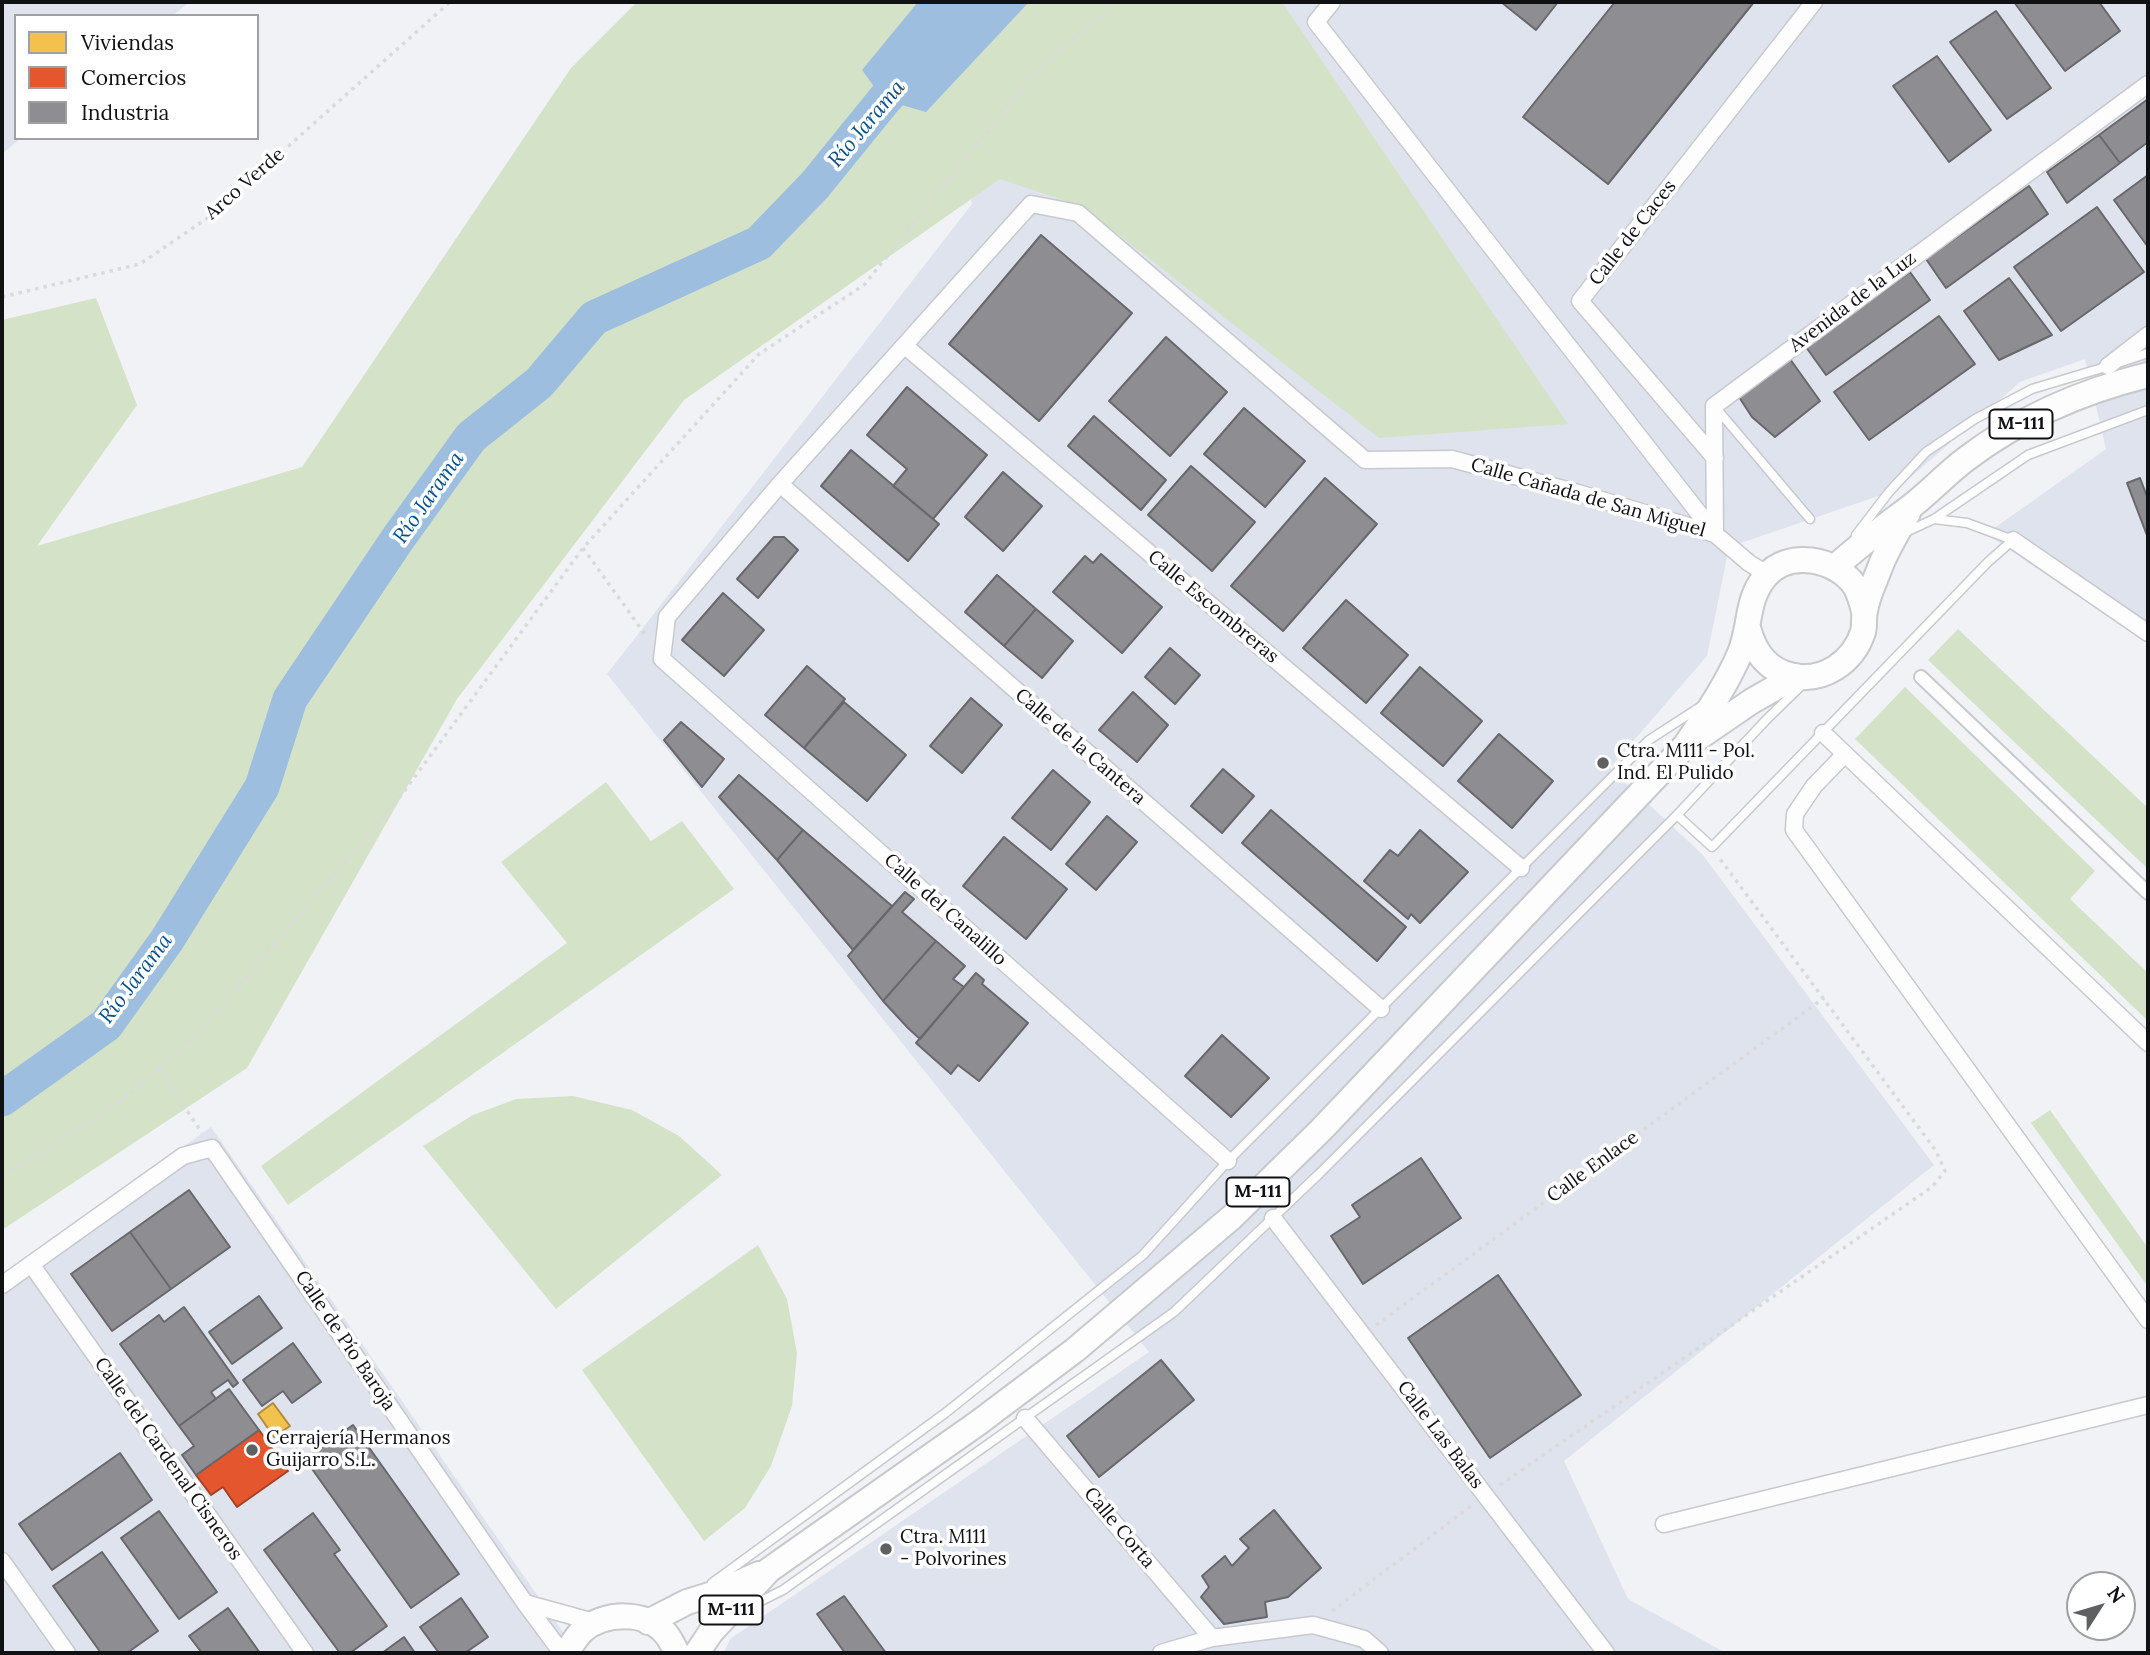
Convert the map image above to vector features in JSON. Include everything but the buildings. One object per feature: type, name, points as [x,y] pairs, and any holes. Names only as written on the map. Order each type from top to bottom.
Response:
[{"type":"main road","name":"M-111","points":[[1826,562],[1912,506],[1968,457],[2044,411],[2101,388],[2148,375]]},
{"type":"main road","name":"M-111","points":[[1685,746],[1752,701],[1803,677],[1819,675],[1843,664],[1864,631],[1864,611],[1884,554],[1912,506]]},
{"type":"main road","points":[[1767,574],[1781,565],[1798,560],[1826,562],[1854,585],[1864,611]]},
{"type":"main road","name":"M-111","points":[[697,1653],[722,1620],[769,1570],[978,1423],[1076,1350],[1232,1217],[1321,1130],[1685,746],[1720,694],[1741,651],[1754,592],[1767,574]]},
{"type":"main road","points":[[1748,628],[1753,646],[1764,661],[1777,671],[1803,677]]},
{"type":"main road","name":"M-111","points":[[648,1622],[687,1602],[716,1593],[769,1570]]},
{"type":"main road","points":[[564,1653],[580,1633],[594,1622],[623,1615],[648,1622],[665,1632],[677,1653]]},
{"type":"street","name":"Calle Cañada de San Miguel","points":[[1332,2],[1316,23],[1715,534]]},
{"type":"street","name":"Calle de Caces","points":[[1715,458],[1580,301],[1814,2]]},
{"type":"street","name":"Avenida de la Luz","points":[[1714,405],[2148,84]]},
{"type":"street","name":"Calle Cañada de San Miguel","points":[[905,346],[1031,204],[1078,213],[1365,460],[1452,459],[1715,534]]},
{"type":"street","points":[[2108,366],[2148,335]]},
{"type":"street","points":[[662,659],[667,617],[780,484],[905,346]]},
{"type":"street","name":"Calle Escombreras","points":[[905,346],[1521,868]]},
{"type":"street","points":[[1714,405],[1715,534],[1749,563],[1767,574]]},
{"type":"street","name":"Calle de la Cantera","points":[[780,484],[1381,1009]]},
{"type":"street","points":[[2013,540],[2148,633]]},
{"type":"street","name":"Calle del Canalillo","points":[[662,659],[1228,1161]]},
{"type":"street","points":[[1921,677],[2148,893]]},
{"type":"street","points":[[1823,733],[2148,1043]]},
{"type":"street","points":[[1845,754],[1814,786],[1795,814],[1794,830],[2148,1320]]},
{"type":"street","points":[[2,1285],[183,1156],[212,1148]]},
{"type":"street","name":"Calle de Pío Baroja","points":[[212,1148],[525,1603],[564,1653]]},
{"type":"street","name":"Calle Las Balas","points":[[1273,1218],[1606,1653]]},
{"type":"street","name":"Calle del Cardenal Cisneros","points":[[30,1264],[305,1653]]},
{"type":"street","points":[[1664,1524],[2148,1405]]},
{"type":"street","name":"Calle Corta","points":[[1025,1418],[1212,1638]]},
{"type":"street","points":[[2,1561],[67,1653]]},
{"type":"street","points":[[525,1603],[594,1622]]},
{"type":"street","points":[[1161,1653],[1212,1638],[1313,1625],[1364,1639],[1380,1653]]},
{"type":"lane","points":[[1848,542],[1856,536],[1889,492],[1926,452],[1975,419],[2032,389],[2148,353]]},
{"type":"lane","points":[[1714,405],[1810,519]]},
{"type":"lane","points":[[1895,537],[1934,519],[2028,455],[2148,410]]},
{"type":"lane","points":[[1677,815],[1712,847],[1988,562],[2013,540],[1967,523],[1934,519]]},
{"type":"lane","points":[[722,1620],[783,1590],[1174,1312],[1273,1218],[1677,815],[1803,677]]},
{"type":"lane","points":[[687,1602],[944,1414],[1143,1255],[1228,1161],[1649,740],[1720,694]]},
{"type":"path","name":"Arco Verde","points":[[2,297],[140,264],[209,217],[450,2]]},
{"type":"path","points":[[2,1175],[130,1094],[198,1033],[391,808],[583,548],[759,354],[864,285],[1031,77],[1116,2]]},
{"type":"path","points":[[583,548],[662,659]]},
{"type":"path","points":[[1313,1625],[1485,1495],[1932,1187],[1945,1171],[1936,1151],[1712,847]]},
{"type":"path","name":"Calle Enlace","points":[[1363,1335],[1824,998]]},
{"type":"path","points":[[159,1069],[212,1148]]},
{"type":"shaded area","points":[[2,2],[190,2],[175,14],[14,14],[14,140],[19,140],[2,154]]},
{"type":"shaded area","points":[[1136,2],[2148,2],[2148,644],[1986,534],[2106,449],[2085,359],[2020,382],[1896,490],[1729,547],[1707,656],[1610,768],[1702,854],[1934,1165],[1564,1461],[1628,1599],[1726,1653],[724,1653],[730,1639],[1149,1352],[607,674],[972,204],[967,159]]},
{"type":"shaded area","points":[[211,1127],[565,1635],[558,1653],[2,1653],[2,1277]]},
{"type":"green space","points":[[637,2],[1282,2],[1568,424],[1379,438],[1083,207],[1000,179],[684,400],[457,699],[247,1068],[2,1230],[2,320],[96,298],[137,405],[37,546],[302,467],[571,68]]},
{"type":"green space","points":[[1958,629],[2148,808],[2148,869],[1928,660]]},
{"type":"green space","points":[[1905,687],[2095,871],[2070,899],[2148,973],[2148,1021],[1855,739]]},
{"type":"green space","points":[[606,782],[651,841],[682,821],[734,889],[288,1205],[261,1166],[567,943],[501,862]]},
{"type":"green space","points":[[573,1096],[632,1110],[679,1136],[722,1175],[556,1309],[423,1146],[473,1115],[516,1099]]},
{"type":"green space","points":[[2050,1110],[2148,1248],[2148,1287],[2031,1123]]},
{"type":"green space","points":[[758,1245],[787,1299],[797,1353],[792,1406],[771,1466],[745,1508],[704,1541],[582,1370]]},
{"type":"water","points":[[918,2],[1029,2],[926,112],[884,100],[862,70]]},
{"type":"waterway","name":"Río Jarama","points":[[2,1099],[106,1025],[167,940],[262,787],[290,699],[399,537],[471,437],[539,383],[594,318],[759,243],[815,185],[884,100],[972,2]]},
{"type":"place","name":"Ctra. M111 - Pol. Ind. El Pulido","points":[[1603,763]]},
{"type":"place","name":"Cerrajería Hermanos Guijarro S.L.","points":[[252,1450]]},
{"type":"place","name":"Ctra. M111 - Polvorines","points":[[886,1549]]}]
